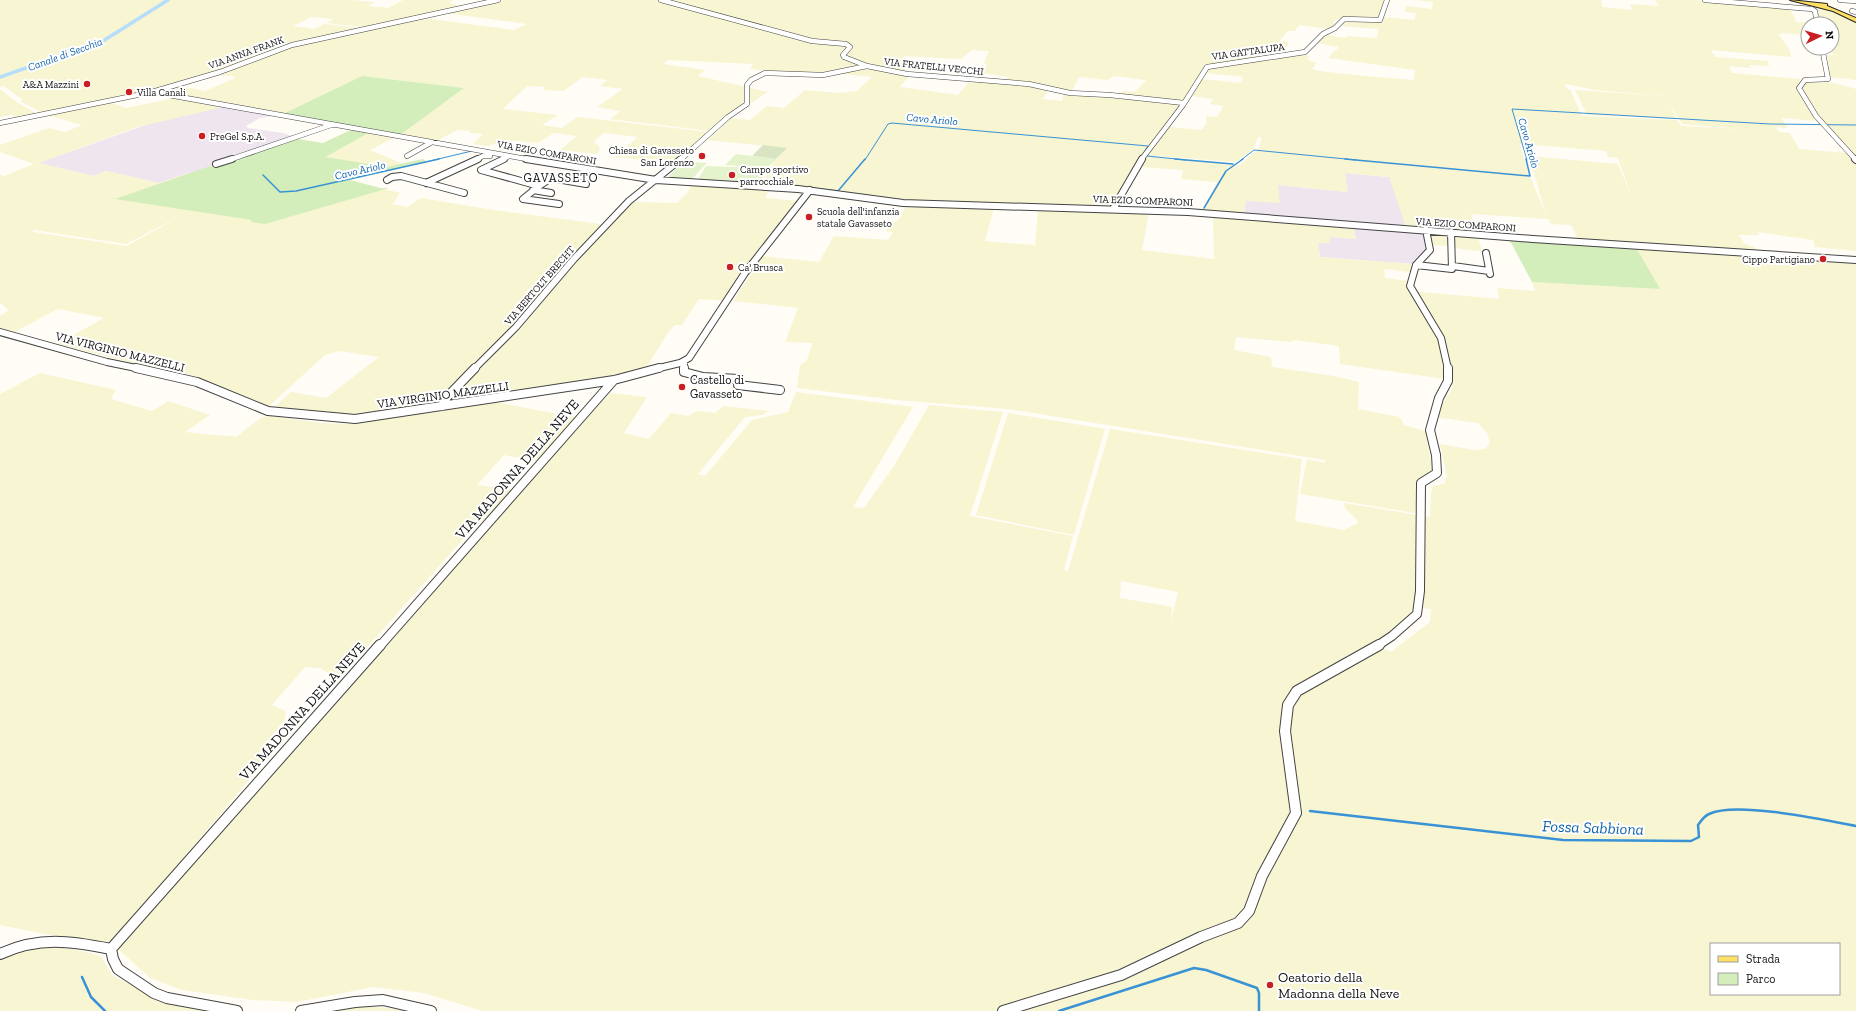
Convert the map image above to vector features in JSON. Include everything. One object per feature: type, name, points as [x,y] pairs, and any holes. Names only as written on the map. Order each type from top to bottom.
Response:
[{"type":"main road","points":[[1812,6],[1832,3],[1855,13]]},
{"type":"main road","points":[[1797,4],[1835,10],[1856,20]]},
{"type":"street","name":"VIA ANNA FRANK","points":[[0,123],[152,92],[220,72],[292,45],[498,0]]},
{"type":"street","name":"VIA FRATELLI VECCHI","points":[[661,0],[812,41],[846,44],[850,46],[843,55],[844,57],[867,66],[914,74],[1028,84],[1070,93],[1110,95],[1184,103]]},
{"type":"street","name":"VIA GATTALUPA","points":[[1113,209],[1139,162],[1184,103],[1208,66],[1305,52],[1323,34],[1335,28],[1343,19],[1380,20],[1386,0]]},
{"type":"street","points":[[1705,0],[1797,4]]},
{"type":"street","points":[[1840,0],[1856,1]]},
{"type":"street","points":[[1812,6],[1816,16]]},
{"type":"street","points":[[1824,56],[1828,79],[1805,80],[1799,88],[1810,108],[1856,160]]},
{"type":"street","name":"VIA BERTOLT BRECHT","points":[[442,406],[447,397],[516,327],[589,242],[629,201],[656,180],[728,117],[747,104],[746,87],[753,79],[768,72],[823,75],[867,66]]},
{"type":"street","name":"VIA EZIO COMPARONI","points":[[152,92],[509,156],[656,180],[810,190],[909,203],[1188,212],[1856,260]]},
{"type":"street","name":"VIA EZIO COMPARONI","points":[[216,164],[331,124]]},
{"type":"street","points":[[407,156],[432,142]]},
{"type":"street","points":[[426,183],[483,156],[502,159]]},
{"type":"street","points":[[509,156],[481,170],[539,186]]},
{"type":"street","points":[[387,180],[392,177],[401,176],[464,193]]},
{"type":"street","points":[[559,204],[523,199],[551,178],[586,184]]},
{"type":"street","points":[[533,190],[551,193]]},
{"type":"street","points":[[780,390],[738,385],[738,379],[690,375],[684,372],[684,362],[689,358],[752,264],[810,190]]},
{"type":"street","points":[[1003,1011],[1121,975],[1201,937],[1238,923],[1249,911],[1262,876],[1296,813],[1285,731],[1288,705],[1297,691],[1369,652],[1392,636],[1417,614],[1420,590],[1420,483],[1436,473],[1436,455],[1430,430],[1439,398],[1448,381],[1448,366],[1441,338],[1410,286],[1416,265],[1430,250],[1426,230]]},
{"type":"street","points":[[1451,232],[1452,266]]},
{"type":"street","points":[[1416,265],[1451,269],[1452,266],[1490,273],[1486,253]]},
{"type":"street","name":"VIA VIRGINIO MAZZELLI","points":[[0,332],[107,362],[197,382],[268,411],[348,419],[614,380],[684,362]]},
{"type":"street","name":"VIA MADONNA DELLA NEVE","points":[[111,949],[432,588],[614,380]]},
{"type":"street","points":[[0,954],[21,944],[43,940],[88,944],[111,949],[113,959],[118,969],[154,993],[173,999],[237,1011]]},
{"type":"street","points":[[301,1011],[355,1002],[383,1000],[431,1011]]},
{"type":"shaded area","points":[[0,0],[350,0],[375,2],[368,6],[388,8],[403,0],[454,0],[448,3],[462,6],[364,27],[326,23],[334,19],[311,17],[293,26],[314,29],[324,24],[360,28],[298,42],[180,84],[43,113],[20,101],[23,100],[3,86],[0,87],[0,78],[72,54],[69,53],[0,76]]},
{"type":"shaded area","points":[[505,0],[1384,0],[1378,18],[1342,17],[1334,21],[1334,26],[1328,29],[1299,25],[1295,31],[1288,31],[1279,41],[1288,42],[1288,46],[1280,49],[1263,48],[1250,52],[1261,58],[1205,65],[1169,127],[1202,130],[1207,123],[1206,116],[1217,117],[1224,106],[1210,104],[1213,99],[1192,96],[1202,79],[1241,83],[1243,77],[1206,73],[1209,67],[1297,54],[1309,56],[1308,60],[1316,63],[1312,69],[1319,71],[1414,80],[1415,70],[1328,58],[1339,47],[1317,43],[1326,35],[1346,38],[1347,36],[1377,38],[1378,29],[1342,26],[1345,22],[1343,21],[1383,22],[1384,17],[1414,20],[1416,13],[1405,12],[1406,6],[1432,9],[1433,2],[1415,0],[1601,0],[1602,7],[1633,10],[1630,4],[1659,6],[1655,0],[1693,0],[1789,7],[1797,22],[1800,22],[1800,34],[1781,33],[1779,35],[1789,49],[1792,57],[1711,50],[1715,57],[1768,61],[1769,66],[1749,65],[1751,68],[1729,66],[1732,73],[1801,79],[1797,86],[1798,90],[1804,91],[1803,87],[1805,82],[1808,81],[1834,83],[1856,89],[1856,161],[1818,121],[1781,118],[1788,128],[1775,127],[1779,132],[1790,133],[1799,149],[1846,153],[1856,164],[1856,251],[1815,247],[1813,240],[1758,232],[1759,235],[1739,235],[1745,244],[1754,247],[1758,252],[1579,241],[1571,225],[1551,224],[1548,219],[1471,214],[1482,251],[1460,249],[1452,246],[1431,245],[1427,229],[1406,227],[1389,177],[1345,173],[1348,192],[1278,185],[1280,203],[1246,201],[1244,216],[1202,212],[1217,182],[1181,179],[1183,170],[1141,167],[1147,156],[1240,165],[1258,149],[1262,138],[1258,137],[1254,148],[1236,162],[1143,155],[1112,209],[994,208],[985,241],[1035,245],[1038,211],[1149,213],[1142,250],[1214,259],[1213,215],[1353,226],[1356,239],[1330,237],[1330,243],[1318,243],[1320,257],[1413,264],[1410,272],[1384,269],[1385,278],[1408,281],[1410,291],[1499,299],[1497,288],[1535,291],[1532,282],[1659,289],[1635,247],[1856,262],[1856,1011],[482,1011],[424,993],[373,987],[297,1002],[253,1000],[182,990],[150,978],[118,949],[584,419],[611,393],[647,397],[624,433],[649,439],[671,413],[688,416],[697,411],[715,413],[724,406],[769,411],[762,415],[745,417],[698,474],[705,476],[752,420],[788,412],[796,392],[913,407],[853,507],[864,508],[894,466],[929,405],[1003,412],[970,516],[1073,536],[1064,570],[1068,571],[1110,429],[1302,459],[1295,521],[1344,530],[1358,523],[1357,520],[1345,508],[1344,503],[1430,517],[1431,493],[1433,486],[1444,484],[1447,476],[1440,444],[1474,450],[1485,449],[1490,443],[1487,433],[1478,423],[1434,417],[1452,389],[1452,380],[1340,364],[1339,346],[1295,340],[1290,342],[1236,337],[1234,350],[1271,357],[1272,367],[1334,376],[1359,382],[1358,409],[1400,417],[1404,425],[1428,432],[1426,438],[1433,470],[1422,480],[1415,513],[1300,494],[1307,459],[1325,463],[1325,460],[1008,409],[897,400],[797,388],[800,366],[807,360],[813,343],[785,342],[798,308],[733,301],[763,256],[819,262],[834,236],[888,240],[893,232],[885,231],[900,218],[908,202],[813,188],[772,186],[765,198],[799,201],[727,301],[699,299],[682,325],[675,325],[669,331],[644,371],[612,378],[458,399],[357,416],[273,408],[291,392],[326,398],[379,357],[339,351],[325,355],[269,406],[239,396],[193,375],[145,366],[57,344],[104,318],[58,309],[14,332],[0,328],[0,316],[9,310],[0,303],[0,175],[4,176],[34,164],[0,152],[0,145],[49,128],[65,132],[82,125],[47,115],[109,102],[126,108],[175,98],[223,107],[134,128],[39,163],[93,176],[106,171],[159,183],[188,173],[209,179],[307,142],[327,144],[356,128],[400,135],[464,88],[362,76],[283,114],[159,92],[181,86],[205,91],[235,78],[233,76],[216,75],[290,47],[423,18],[514,30],[527,24],[445,13]],"holes":[[[972,50],[989,51],[984,63],[987,65],[981,73],[1008,77],[1007,80],[1071,93],[1079,77],[1108,80],[1113,76],[1146,80],[1135,92],[1123,91],[1120,96],[1064,94],[1062,101],[1043,99],[1049,89],[1018,84],[971,80],[958,95],[900,87],[909,76],[901,72],[911,66],[911,63],[900,61],[905,56],[961,59]],[[668,60],[753,64],[750,69],[822,75],[833,73],[872,77],[857,91],[838,93],[805,90],[784,108],[767,106],[750,120],[731,118],[708,140],[786,148],[769,169],[760,189],[691,186],[687,193],[677,203],[633,202],[591,244],[558,284],[549,284],[601,224],[500,211],[421,198],[407,207],[393,204],[400,193],[349,180],[406,165],[370,150],[400,135],[438,140],[457,130],[483,134],[473,144],[487,146],[508,140],[538,143],[554,133],[577,136],[560,150],[597,154],[600,150],[599,146],[594,143],[597,138],[605,133],[638,137],[615,157],[674,163],[709,132],[577,117],[562,128],[542,125],[558,115],[503,109],[527,86],[545,87],[544,90],[563,91],[583,77],[607,80],[600,86],[623,89],[597,107],[620,111],[610,119],[711,131],[745,103],[751,103],[768,92],[698,76],[705,70],[663,64]],[[1566,84],[1595,90],[1665,96],[1575,90],[1587,115],[1677,119],[1669,102],[1682,124],[1741,129],[1681,126],[1677,120],[1583,116],[1571,91],[1565,86]],[[1520,144],[1606,151],[1608,157],[1618,158],[1632,198],[1618,164],[1529,156],[1546,215],[1527,169]],[[184,214],[127,246],[33,232],[34,230],[126,244]],[[1121,581],[1178,592],[1171,621],[1172,607],[1120,598]],[[1421,608],[1431,609],[1430,622],[1391,652],[1381,647]]]},
{"type":"shaded area","points":[[1816,10],[1835,11],[1856,21],[1856,80],[1830,77],[1827,56],[1840,56],[1840,16],[1817,16]]},
{"type":"shaded area","points":[[0,89],[18,103],[38,114],[16,118],[11,115],[0,117]]},
{"type":"shaded area","points":[[230,105],[283,114],[260,118],[246,126],[248,128],[283,133],[292,136],[293,138],[209,179],[188,173],[159,183],[106,171],[93,176],[38,163],[154,122]]},
{"type":"shaded area","points":[[1345,173],[1390,177],[1406,227],[1427,229],[1428,250],[1413,264],[1320,257],[1318,243],[1330,237],[1356,239],[1353,226],[1244,218],[1245,201],[1278,185],[1347,192]]},
{"type":"shaded area","points":[[40,373],[116,390],[111,399],[152,411],[168,401],[210,415],[185,432],[236,437],[262,417],[271,416],[321,423],[351,424],[490,401],[578,418],[536,461],[504,455],[477,485],[513,490],[494,512],[472,529],[339,679],[320,668],[305,667],[272,705],[286,711],[285,719],[259,753],[267,758],[112,943],[44,934],[0,925],[0,394]]},
{"type":"shaded area","points":[[1008,413],[1105,429],[1074,535],[976,515]]},
{"type":"shaded area","points":[[43,946],[73,949],[101,956],[112,975],[168,1003],[214,1011],[0,1011],[0,960],[13,952]]},
{"type":"shaded area","points":[[358,1006],[390,1008],[404,1011],[336,1011]]},
{"type":"green space","points":[[362,76],[464,88],[400,135],[283,114]]},
{"type":"green space","points":[[355,128],[372,131],[325,157],[387,167],[423,159],[427,162],[350,180],[380,188],[389,188],[265,224],[251,222],[252,220],[115,199],[291,138],[323,143]]},
{"type":"green space","points":[[763,145],[787,148],[776,159],[752,156]]},
{"type":"green space","name":"Campo sportivo parrocchiale","points":[[736,154],[777,159],[767,168],[759,184],[697,181],[706,166],[762,168],[725,165]]},
{"type":"green space","points":[[684,161],[707,163],[690,181],[667,178]]},
{"type":"green space","points":[[1508,237],[1634,244],[1660,289],[1532,282]]},
{"type":"waterway","name":"Canale di Secchia","points":[[0,77],[103,41],[168,0]]},
{"type":"waterway","name":"Cavo Ariolo","points":[[1527,160],[1512,109],[1770,124],[1856,125]]},
{"type":"waterway","name":"Cavo Ariolo","points":[[865,160],[888,124],[892,123],[1148,146],[1142,155]]},
{"type":"waterway","name":"Cavo Ariolo","points":[[1241,160],[1254,150],[1356,160]]},
{"type":"waterway","name":"Cavo Ariolo","points":[[434,160],[472,151]]},
{"type":"waterway","name":"Cavo Ariolo","points":[[1147,156],[1183,160]]},
{"type":"waterway","name":"Cavo Ariolo","points":[[263,175],[280,192],[296,191],[439,159]]},
{"type":"waterway","name":"Cavo Ariolo","points":[[811,188],[838,191],[865,159]]},
{"type":"waterway","name":"Cavo Ariolo","points":[[1175,159],[1183,160]]},
{"type":"waterway","name":"Cavo Ariolo","points":[[1204,208],[1226,171],[1243,159]]},
{"type":"waterway","name":"Cavo Ariolo","points":[[1345,159],[1530,176],[1526,159]]},
{"type":"waterway","name":"Cavo Ariolo","points":[[1183,160],[1233,164]]},
{"type":"waterway","name":"Fossa Sabbiona","points":[[1310,811],[1563,840],[1691,841],[1699,837],[1698,825],[1707,815],[1722,811],[1739,810],[1781,813],[1856,826]]},
{"type":"waterway","points":[[1059,1011],[1194,968],[1206,970],[1257,988],[1259,993],[1259,1011]]},
{"type":"waterway","points":[[82,977],[91,997],[105,1011]]},
{"type":"place","name":"A&A Mazzini","points":[[87,84]]},
{"type":"place","name":"Villa Canali","points":[[129,92]]},
{"type":"place","name":"PreGel S.p.A.","points":[[202,136]]},
{"type":"place","name":"Chiesa di Gavasseto San Lorenzo","points":[[702,156]]},
{"type":"place","name":"Campo sportivo parrocchiale","points":[[732,175]]},
{"type":"place","name":"Scuola dell'infanzia statale Gavasseto","points":[[809,217]]},
{"type":"place","name":"Cippo Partigiano","points":[[1823,259]]},
{"type":"place","name":"Ca' Brusca","points":[[730,267]]},
{"type":"place","name":"Castello di Gavasseto","points":[[682,387]]},
{"type":"place","name":"Oeatorio della Madonna della Neve","points":[[1270,985]]},
{"type":"district","name":"GAVASSETO","points":[[561,178]]}]
